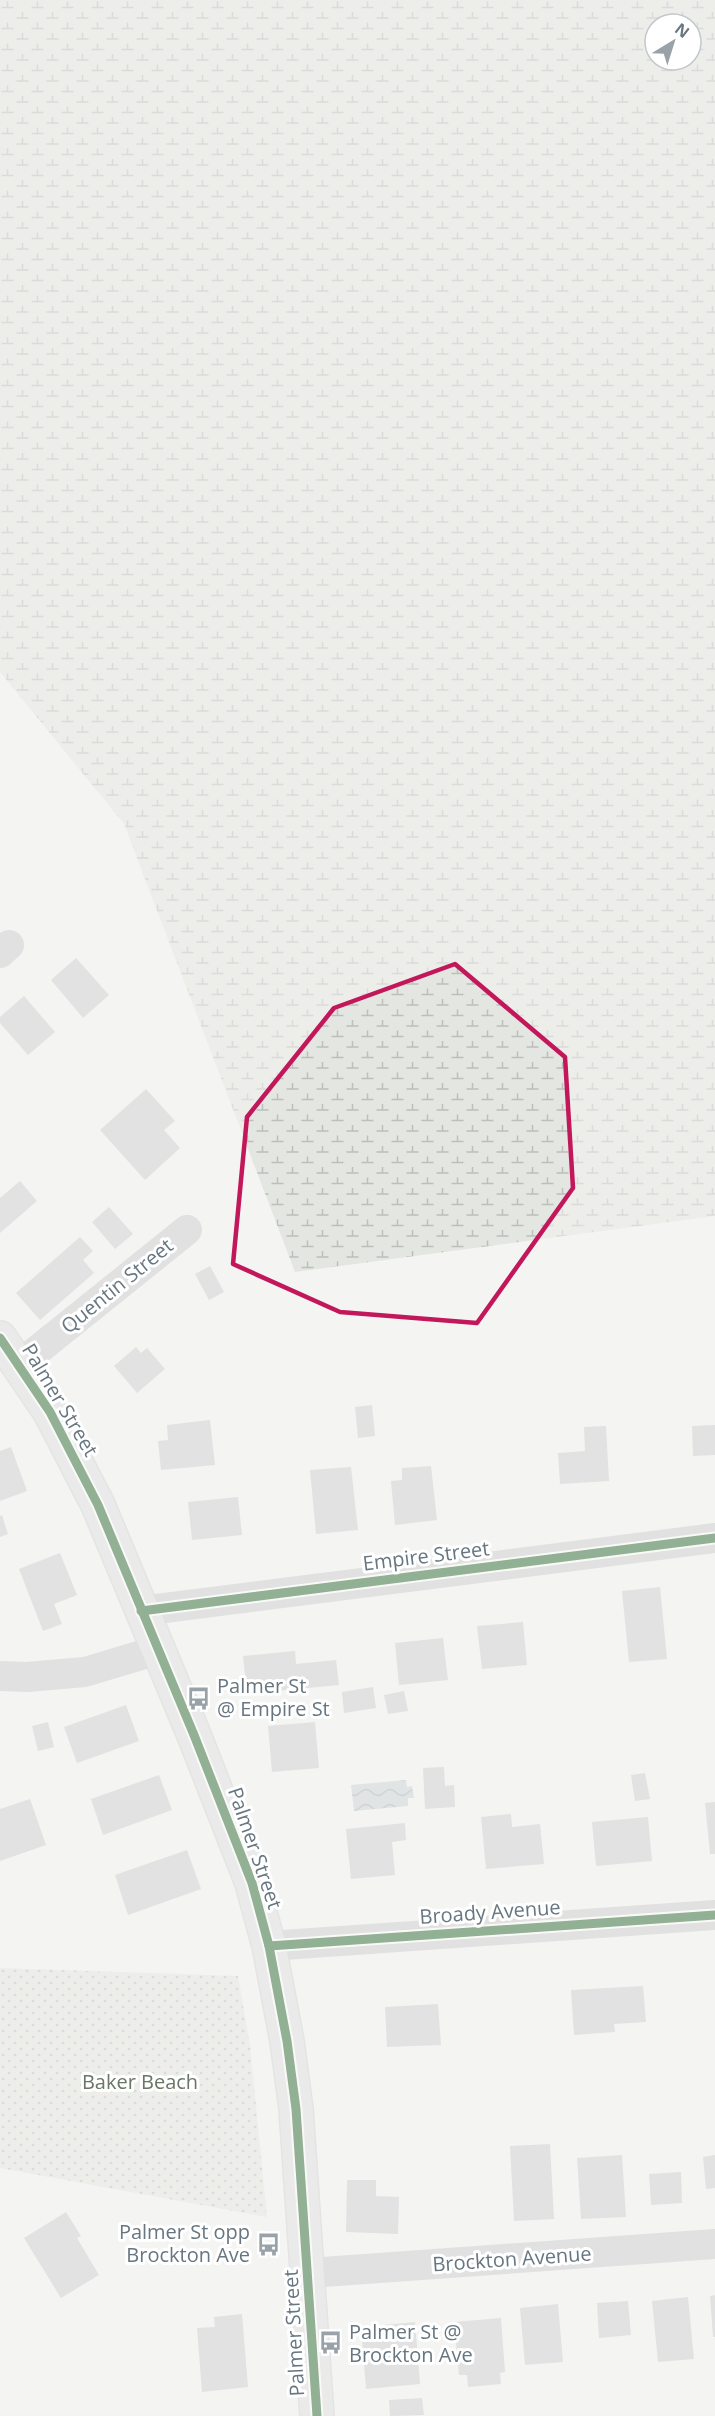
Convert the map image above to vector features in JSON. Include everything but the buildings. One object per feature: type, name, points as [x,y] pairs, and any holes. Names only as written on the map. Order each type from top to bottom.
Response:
[{"type":"street","name":"Quentin Street","points":[[19,1365],[187,1230]]},
{"type":"street","name":"Palmer Street","points":[[0,1338],[50,1412],[76,1459],[158,1650],[252,1883],[268,1946],[296,2109],[317,2416]]},
{"type":"street","name":"Empire Street","points":[[141,1611],[715,1538]]},
{"type":"street","points":[[0,1676],[27,1677],[85,1672],[158,1650]]},
{"type":"street","name":"Broady Avenue","points":[[268,1946],[715,1915]]},
{"type":"street","name":"Brockton Avenue","points":[[309,2273],[715,2244]]},
{"type":"highlighted area","points":[[455,964],[565,1057],[573,1188],[477,1323],[340,1312],[233,1264],[247,1117],[334,1008]]},
{"type":"green space","points":[[0,0],[715,0],[715,1216],[295,1272],[124,824],[0,672]]},
{"type":"green space","name":"Baker Beach","points":[[0,1968],[238,1976],[250,2046],[267,2217],[0,2168]]},
{"type":"water","points":[[406,1780],[407,1787],[412,1786],[414,1798],[408,1798],[408,1806],[354,1811],[351,1785]]},
{"type":"cycle path","points":[[0,1338],[50,1412],[98,1505],[194,1735],[252,1883],[269,1946],[287,2041],[296,2109],[317,2416]]},
{"type":"cycle path","points":[[141,1611],[715,1538]]},
{"type":"cycle path","points":[[269,1946],[715,1915]]},
{"type":"place","name":"Palmer St @ Empire St","points":[[199,1698]]},
{"type":"place","name":"Palmer St opp Brockton Ave","points":[[268,2244]]},
{"type":"place","name":"Palmer St @ Brockton Ave","points":[[331,2343]]}]
